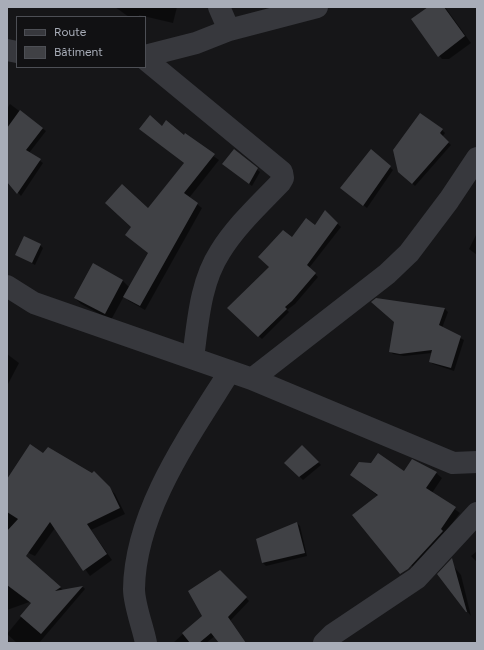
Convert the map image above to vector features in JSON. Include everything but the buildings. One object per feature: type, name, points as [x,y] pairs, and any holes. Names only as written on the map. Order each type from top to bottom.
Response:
[{"type":"street","points":[[219,7],[229,30]]},
{"type":"street","points":[[146,57],[196,43],[229,30],[317,7]]},
{"type":"street","points":[[146,58],[282,172],[283,178],[245,220],[219,253],[209,277],[200,306],[193,358]]},
{"type":"street","points":[[252,379],[387,274],[409,253],[449,200],[477,158]]},
{"type":"street","points":[[7,286],[34,303],[252,379],[453,463],[477,478]]},
{"type":"street","points":[[146,643],[134,591],[136,568],[141,545],[154,504],[182,448],[230,371]]},
{"type":"street","points":[[453,463],[477,462]]},
{"type":"street","points":[[324,643],[332,635],[417,578],[477,513]]}]
